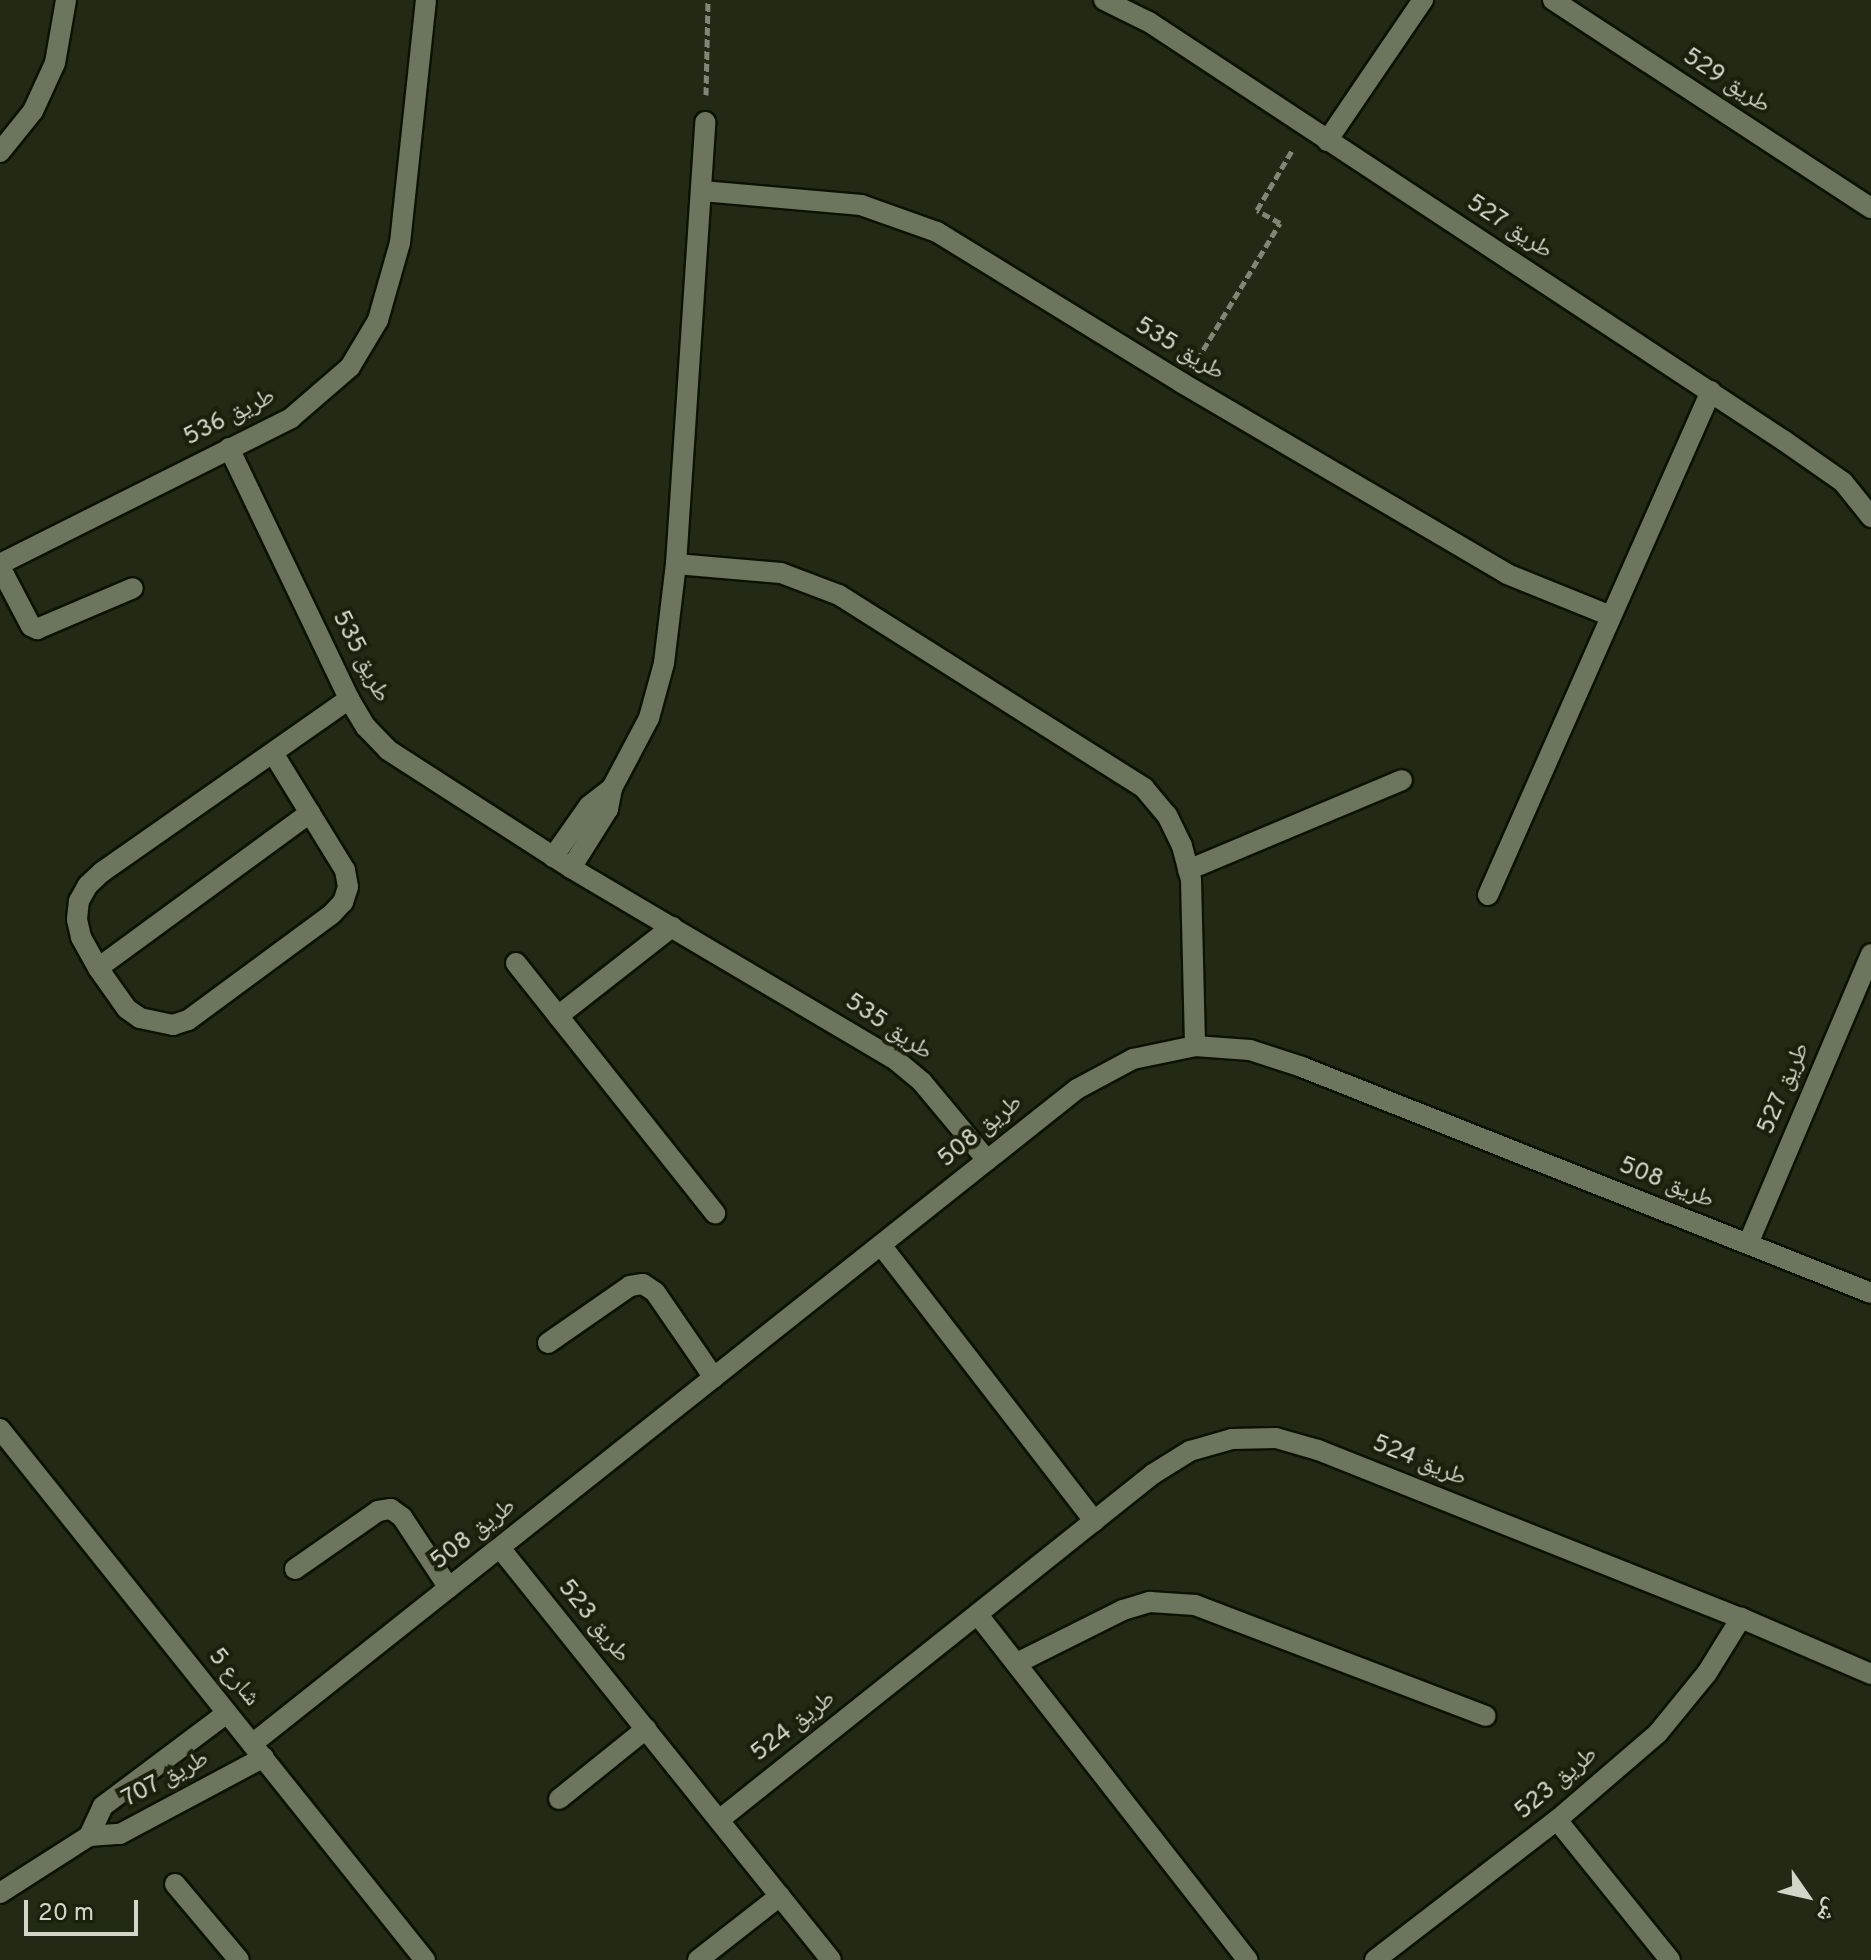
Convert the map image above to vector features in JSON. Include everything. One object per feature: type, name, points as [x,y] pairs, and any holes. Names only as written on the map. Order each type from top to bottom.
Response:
[{"type":"street","points":[[0,152],[33,111],[55,63],[66,0]]},
{"type":"street","name":"طريق 536","points":[[0,566],[291,418],[350,367],[378,320],[400,243],[426,0]]},
{"type":"street","name":"طريق 527","points":[[1104,0],[1149,22],[1711,391],[1843,482],[1871,517]]},
{"type":"street","points":[[1327,141],[1423,0]]},
{"type":"street","name":"طريق 529","points":[[1553,0],[1871,208]]},
{"type":"street","points":[[562,863],[603,818],[612,788],[658,692],[676,564],[705,122]]},
{"type":"street","name":"طريق 535","points":[[702,191],[861,205],[900,216],[973,253],[1182,383],[1507,574],[1611,616]]},
{"type":"street","points":[[1488,895],[1711,391]]},
{"type":"street","name":"طريق 535","points":[[229,448],[349,699],[366,727],[388,750],[562,863],[897,1061],[929,1090],[987,1160]]},
{"type":"street","points":[[676,564],[781,573],[839,595],[1116,767],[1144,788],[1167,815],[1182,846],[1188,870],[1195,1046]]},
{"type":"street","points":[[0,566],[31,626],[37,629],[133,588]]},
{"type":"street","points":[[273,753],[345,870],[348,887],[343,902],[332,914],[188,1020],[173,1025],[140,1018],[127,1009],[81,937],[77,919],[79,901],[88,885],[273,753],[349,699]]},
{"type":"street","points":[[1188,870],[1402,780]]},
{"type":"street","points":[[98,968],[310,813]]},
{"type":"street","points":[[558,1016],[672,927]]},
{"type":"street","name":"طريق 527","points":[[1748,1244],[1871,954]]},
{"type":"street","points":[[516,963],[715,1213]]},
{"type":"street","name":"طريق 508","points":[[258,1750],[449,1588],[987,1160],[1077,1089],[1133,1059],[1195,1046],[1250,1050],[1302,1067],[1871,1293]]},
{"type":"street","points":[[881,1245],[1094,1521]]},
{"type":"street","points":[[548,1343],[630,1286],[643,1284],[655,1292],[714,1378]]},
{"type":"street","name":"شارع 5","points":[[0,1429],[425,1960]]},
{"type":"street","name":"طريق 524","points":[[719,1820],[1153,1474],[1190,1451],[1232,1439],[1276,1438],[1318,1450],[1741,1618],[1871,1674]]},
{"type":"street","points":[[295,1569],[378,1511],[391,1509],[402,1517],[449,1588]]},
{"type":"street","name":"طريق 523","points":[[500,1548],[831,1960]]},
{"type":"street","points":[[1017,1663],[1123,1610],[1150,1602],[1195,1605],[1485,1716]]},
{"type":"street","points":[[978,1615],[1248,1960]]},
{"type":"street","name":"طريق 523","points":[[1375,1960],[1557,1820],[1675,1714],[1707,1673],[1741,1618]]},
{"type":"street","name":"طريق 707","points":[[89,1836],[103,1806],[227,1713]]},
{"type":"street","points":[[559,1799],[646,1729]]},
{"type":"street","name":"طريق 707","points":[[0,1893],[89,1836],[120,1834],[258,1750]]},
{"type":"street","points":[[1557,1820],[1670,1960]]},
{"type":"street","points":[[175,1884],[239,1960]]},
{"type":"street","points":[[698,1960],[780,1896]]},
{"type":"path","points":[[705,122],[708,0]]},
{"type":"path","points":[[1182,383],[1280,223],[1257,210],[1285,162]]}]
